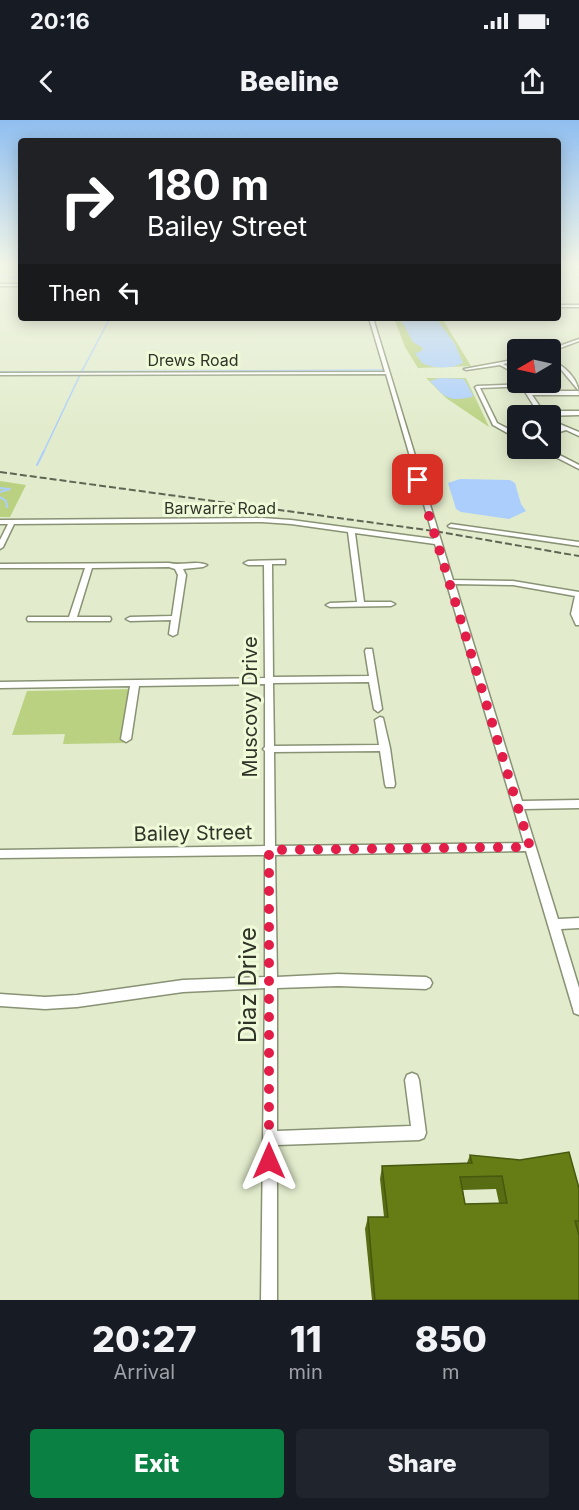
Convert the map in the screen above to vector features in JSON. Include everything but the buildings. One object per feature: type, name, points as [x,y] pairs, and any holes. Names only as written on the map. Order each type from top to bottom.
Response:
[{"type":"street","points":[[372,321],[579,1009]]},
{"type":"street","points":[[561,346],[579,340]]},
{"type":"street","points":[[561,352],[579,346]]},
{"type":"street","points":[[507,363],[467,371],[507,368]]},
{"type":"street","points":[[502,364],[507,367]]},
{"type":"street","points":[[561,366],[579,391]]},
{"type":"street","name":"Drews Road","points":[[0,374],[387,373]]},
{"type":"street","points":[[507,385],[477,387],[495,424],[507,430]]},
{"type":"street","points":[[561,392],[579,391]]},
{"type":"street","points":[[529,393],[536,405]]},
{"type":"street","points":[[561,413],[579,413]]},
{"type":"street","points":[[561,426],[579,434]]},
{"type":"street","points":[[561,430],[567,428]]},
{"type":"street","points":[[561,458],[579,467]]},
{"type":"street","name":"Barwarre Road","points":[[0,522],[262,520],[438,542]]},
{"type":"street","points":[[0,547],[12,522]]},
{"type":"street","points":[[451,526],[579,544]]},
{"type":"street","points":[[351,530],[361,605]]},
{"type":"street","points":[[248,563],[282,562]]},
{"type":"street","name":"Muscovy Drive","points":[[268,563],[269,850]]},
{"type":"street","points":[[0,566],[169,565],[178,567],[203,565]]},
{"type":"street","points":[[72,619],[89,566]]},
{"type":"street","points":[[173,634],[182,574],[178,567]]},
{"type":"street","points":[[451,582],[513,583],[579,594],[575,614],[579,622]]},
{"type":"street","points":[[330,605],[391,604]]},
{"type":"street","points":[[130,619],[175,618]]},
{"type":"street","points":[[32,619],[107,619]]},
{"type":"street","points":[[369,651],[378,708]]},
{"type":"street","points":[[0,684],[374,678]]},
{"type":"street","points":[[126,739],[135,682]]},
{"type":"street","points":[[380,720],[390,784]]},
{"type":"street","points":[[268,749],[385,748]]},
{"type":"street","points":[[519,805],[579,804]]},
{"type":"street","name":"Bailey Street","points":[[0,854],[530,847]]},
{"type":"street","name":"Diaz Drive","points":[[268,1300],[271,984],[269,850]]},
{"type":"street","points":[[553,924],[579,923]]},
{"type":"street","points":[[0,1000],[45,1003],[77,1001],[158,988],[338,980],[426,983]]},
{"type":"street","points":[[269,1138],[419,1133],[412,1080]]},
{"type":"green space","points":[[395,321],[444,321],[471,366],[418,368],[405,347]]},
{"type":"green space","points":[[426,378],[466,378],[489,427],[446,398]]},
{"type":"green space","points":[[0,481],[26,485],[10,517],[0,517]]},
{"type":"green space","points":[[134,689],[125,743],[63,744],[65,734],[12,735],[27,691]]},
{"type":"water","points":[[438,321],[455,344],[463,363],[443,368],[422,363],[415,353],[420,352],[423,348],[413,342],[402,322]]},
{"type":"water","points":[[440,378],[464,379],[472,397],[452,399],[444,395],[430,381]]},
{"type":"water","points":[[460,479],[510,480],[515,483],[521,504],[526,511],[509,519],[461,512],[456,509],[448,483]]},
{"type":"waterway","points":[[82,371],[108,321]]},
{"type":"waterway","points":[[0,372],[383,370]]},
{"type":"waterway","points":[[43,453],[80,375]]},
{"type":"waterway","points":[[37,465],[43,453]]},
{"type":"waterway","points":[[0,488],[8,489]]},
{"type":"waterway","points":[[0,492],[10,489]]},
{"type":"waterway","points":[[0,497],[6,501],[7,507]]},
{"type":"railway","points":[[0,472],[434,531],[579,556]]},
{"type":"route","points":[[269,1161],[271,984],[269,850],[530,847],[418,480]]}]
